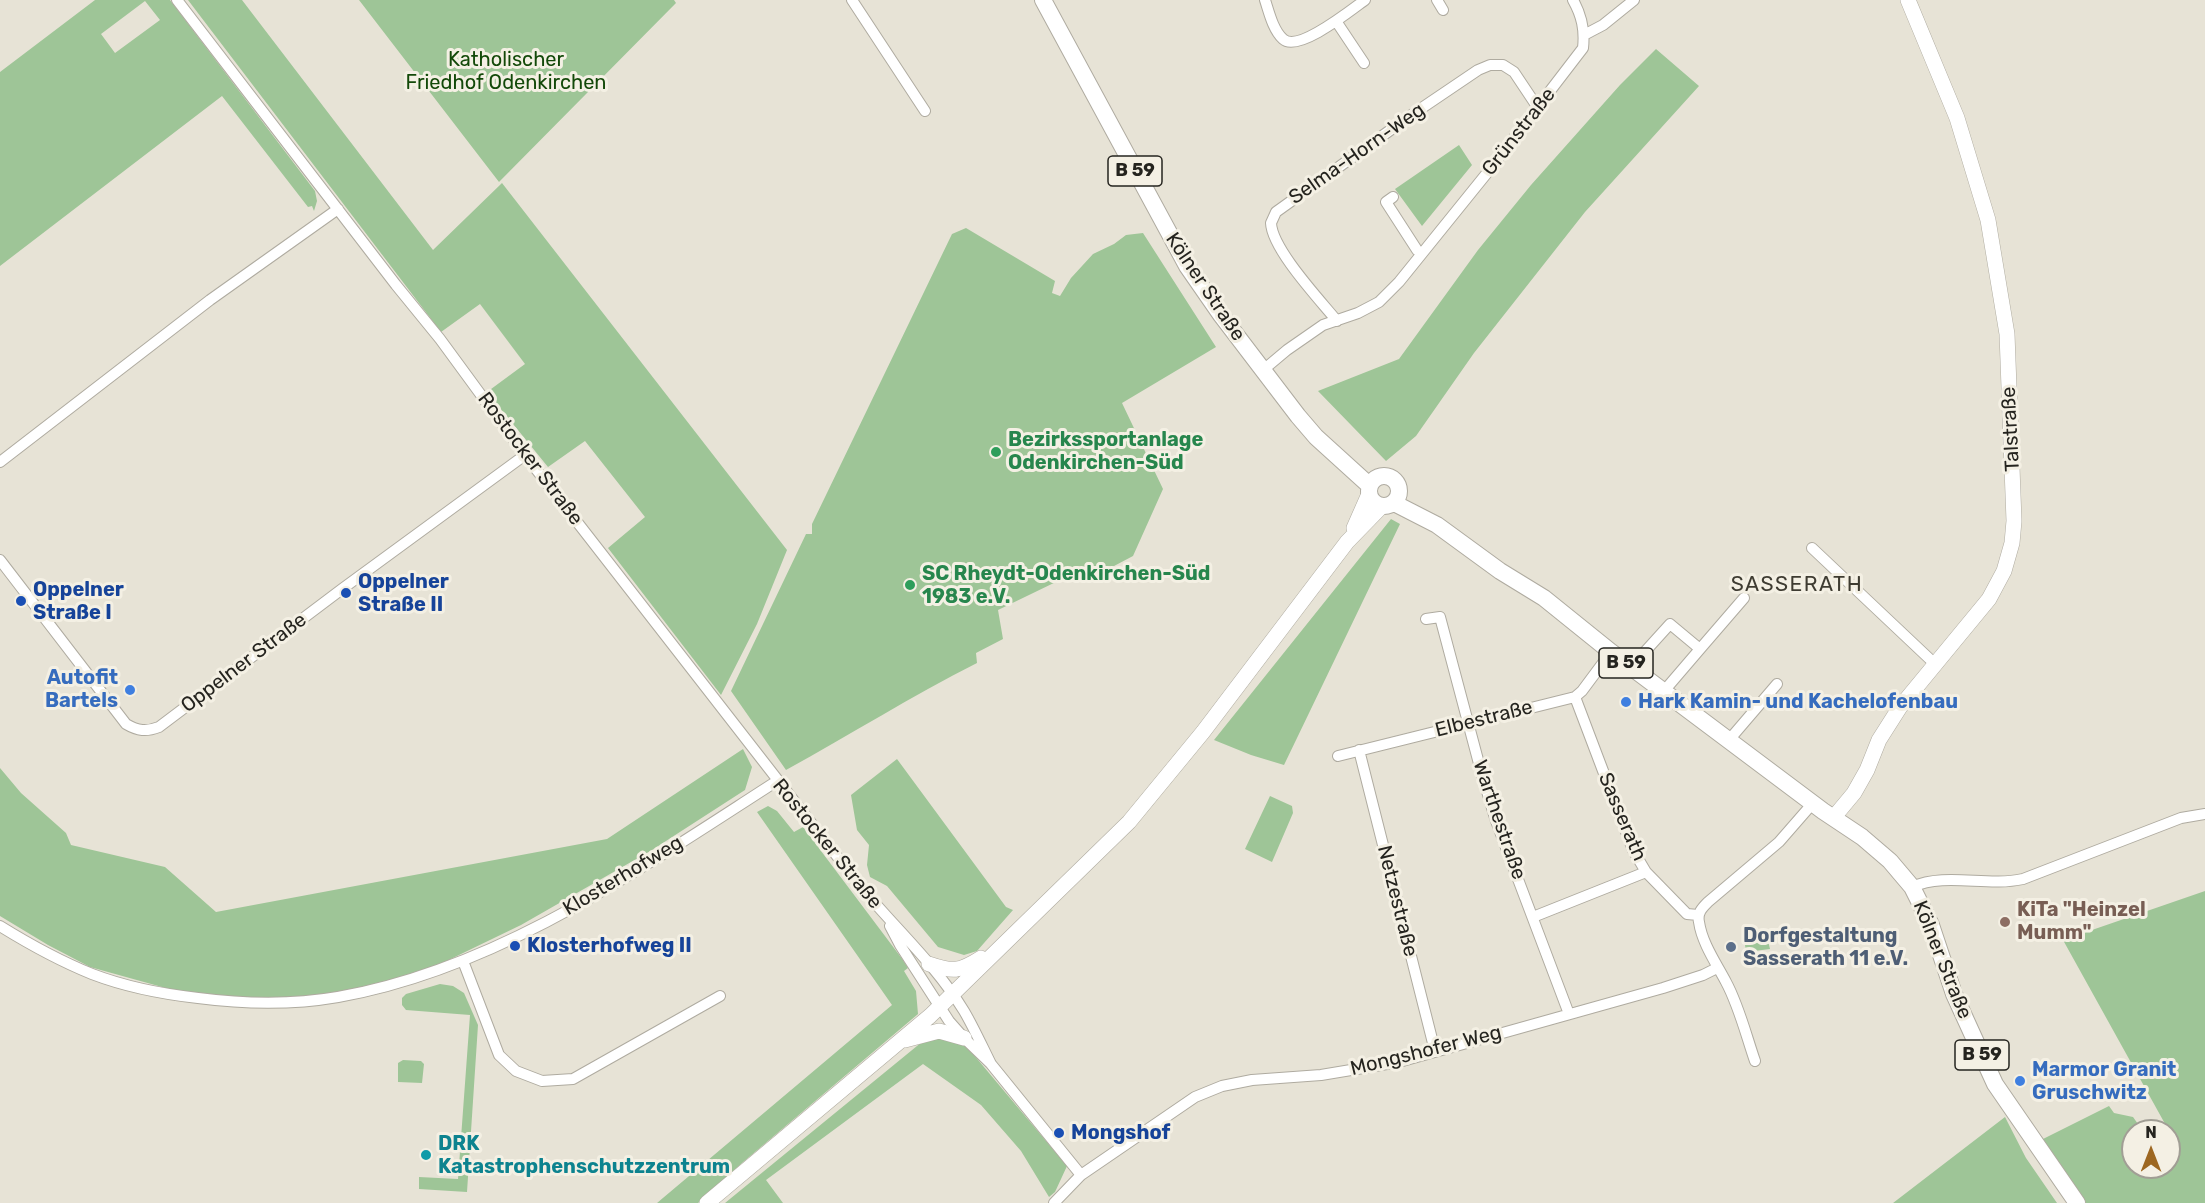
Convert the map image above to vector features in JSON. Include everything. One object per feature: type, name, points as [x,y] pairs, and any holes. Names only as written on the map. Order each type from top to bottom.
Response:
[{"type":"main road","name":"Kölner Straße","points":[[1043,0],[1187,266],[1262,371],[1316,437],[1373,485],[1374,502],[1411,498],[1437,525],[1500,571],[1544,598],[1611,652],[1890,861],[1912,887],[1931,925],[1954,994],[1995,1084],[2077,1203]]},
{"type":"main road","name":"Talstraße","points":[[1834,818],[1854,793],[1890,721],[1989,599],[2004,571],[2012,543],[2014,521],[2007,334],[1988,220],[1957,118],[1908,0]]},
{"type":"main road","name":"Kölner Straße","points":[[1373,485],[1392,479],[1398,485],[1392,500]]},
{"type":"main road","points":[[1347,542],[1373,485]]},
{"type":"main road","points":[[707,1203],[939,1007],[1129,822],[1203,732],[1347,542],[1392,500]]},
{"type":"main road","points":[[929,964],[944,969],[964,969],[1037,913]]},
{"type":"main road","points":[[900,1042],[939,1031],[964,1038]]},
{"type":"street","name":"Rostocker Straße","points":[[177,0],[440,339],[525,455],[777,781],[886,916],[953,994],[991,1064]]},
{"type":"street","points":[[852,0],[925,111]]},
{"type":"street","points":[[1265,0],[1276,28],[1283,39],[1290,43],[1307,39],[1365,0]]},
{"type":"street","points":[[1342,0],[1349,11]]},
{"type":"street","points":[[1573,0],[1582,21],[1584,35],[1603,25],[1634,0]]},
{"type":"street","points":[[1336,21],[1364,63]]},
{"type":"street","name":"Grünstraße","points":[[1262,371],[1287,350],[1323,326],[1358,313],[1379,302],[1399,282],[1583,48],[1584,35]]},
{"type":"street","name":"Selma-Horn-Weg","points":[[1337,321],[1277,242],[1271,223],[1276,212],[1419,110],[1490,64],[1503,64],[1514,72],[1538,108]]},
{"type":"street","points":[[1393,197],[1386,202],[1422,253]]},
{"type":"street","points":[[0,462],[210,300],[338,209]]},
{"type":"street","name":"Oppelner Straße","points":[[0,560],[126,724],[136,730],[152,730],[226,678],[342,589],[525,455]]},
{"type":"street","points":[[1812,548],[1936,665]]},
{"type":"street","points":[[1664,691],[1744,598]]},
{"type":"street","name":"Warthestraße","points":[[1426,619],[1440,616],[1467,723],[1496,821],[1569,1014]]},
{"type":"street","points":[[1631,667],[1670,624],[1700,649]]},
{"type":"street","points":[[1575,697],[1611,652]]},
{"type":"street","points":[[1729,740],[1777,684]]},
{"type":"street","name":"Elbestraße","points":[[1338,756],[1575,697]]},
{"type":"street","name":"Sasserath","points":[[1575,697],[1625,830],[1646,872],[1687,914],[1698,915]]},
{"type":"street","name":"Netzestraße","points":[[1359,750],[1435,1051]]},
{"type":"street","name":"Klosterhofweg","points":[[0,926],[31,945],[101,977],[162,994],[221,1001],[277,1003],[337,997],[395,984],[463,961],[562,913],[688,838],[777,781]]},
{"type":"street","points":[[1755,1061],[1726,982],[1717,968],[1699,924],[1698,915],[1708,902],[1757,863],[1779,842],[1813,803]]},
{"type":"street","points":[[1912,887],[1925,881],[2005,883],[2023,879],[2181,818],[2205,814]]},
{"type":"street","points":[[1533,917],[1646,872]]},
{"type":"street","name":"Rostocker Straße","points":[[886,916],[900,945],[939,1007],[964,1038],[991,1064]]},
{"type":"street","points":[[463,961],[499,1055],[516,1071],[542,1081],[573,1079],[720,996]]},
{"type":"street","name":"Mongshofer Weg","points":[[1081,1174],[1195,1097],[1222,1086],[1252,1080],[1322,1075],[1367,1068],[1664,988],[1717,968]]},
{"type":"street","points":[[991,1064],[1081,1174],[1054,1203]]},
{"type":"green space","points":[[95,0],[170,0],[315,191],[317,201],[314,211],[312,206],[308,207],[222,96],[0,266],[0,72]],"holes":[[[145,1],[160,20],[115,53],[101,34]]]},
{"type":"green space","points":[[188,0],[242,0],[433,250],[502,183],[787,550],[757,624],[721,695],[608,548],[645,517],[585,441],[548,467],[487,392],[525,364],[480,304],[441,332]]},
{"type":"green space","name":"Katholischer Friedhof Odenkirchen","points":[[359,0],[674,0],[676,3],[499,182]]},
{"type":"green space","points":[[1656,49],[1699,86],[1585,212],[1474,353],[1416,436],[1386,461],[1318,391],[1399,359],[1478,250],[1531,185],[1620,85]]},
{"type":"green space","points":[[1459,145],[1472,165],[1422,226],[1395,189]]},
{"type":"green space","name":"Bezirkssportanlage Odenkirchen-Süd","points":[[966,228],[1055,281],[1052,293],[1060,296],[1071,278],[1093,254],[1114,244],[1126,235],[1143,233],[1216,347],[1122,403],[1163,489],[1133,556],[1097,575],[1091,565],[998,610],[1003,639],[976,653],[977,663],[786,770],[731,691],[806,534],[812,534],[812,524],[952,234]]},
{"type":"green space","points":[[1391,519],[1400,524],[1284,765],[1214,740]]},
{"type":"green space","points":[[743,749],[752,767],[745,790],[652,850],[521,925],[399,984],[292,1001],[180,992],[90,967],[0,916],[0,768],[21,793],[66,833],[71,845],[165,867],[216,912],[607,839]]},
{"type":"green space","points":[[897,759],[1006,907],[1013,910],[977,951],[964,955],[938,947],[887,886],[870,877],[867,865],[869,845],[857,830],[851,795]]},
{"type":"green space","points":[[1270,796],[1292,806],[1293,813],[1272,862],[1245,849]]},
{"type":"green space","points":[[768,806],[777,811],[794,832],[803,827],[903,960],[908,968],[904,971],[916,991],[918,1014],[698,1203],[657,1203],[892,1005],[757,812]]},
{"type":"green space","points":[[2205,891],[2205,1203],[2086,1203],[2041,1140],[2109,1106],[2114,1113],[2134,1119],[2121,1119],[2121,1179],[2181,1179],[2181,1119],[2162,1119],[2063,940]]},
{"type":"green space","points":[[1768,941],[1770,949],[1746,952],[1745,945]]},
{"type":"green space","points":[[440,984],[453,986],[464,993],[478,1025],[467,1192],[419,1189],[419,1177],[458,1179],[470,1015],[406,1010],[402,1005],[402,998],[406,994]]},
{"type":"green space","points":[[928,1037],[963,1042],[1067,1166],[1055,1192],[1049,1197],[1021,1151],[981,1105],[923,1064],[766,1180],[783,1203],[725,1203]]},
{"type":"green space","points":[[403,1060],[421,1061],[424,1064],[422,1083],[398,1082],[398,1063]]},
{"type":"green space","points":[[2005,1117],[2026,1158],[2057,1203],[1893,1203]]},
{"type":"place","name":"Bezirkssportanlage Odenkirchen-Süd","points":[[996,452]]},
{"type":"place","name":"SC Rheydt-Odenkirchen-Süd 1983 e.V.","points":[[910,585]]},
{"type":"place","name":"Oppelner Straße II","points":[[346,593]]},
{"type":"place","name":"Oppelner Straße I","points":[[21,601]]},
{"type":"place","name":"Autofit Bartels","points":[[130,690]]},
{"type":"place","name":"Hark Kamin- und Kachelofenbau","points":[[1626,702]]},
{"type":"place","name":"KiTa \"Heinzel Mumm\"","points":[[2005,922]]},
{"type":"place","name":"Klosterhofweg II","points":[[515,946]]},
{"type":"place","name":"Dorfgestaltung Sasserath 11 e.V.","points":[[1731,947]]},
{"type":"place","name":"Marmor Granit Gruschwitz","points":[[2020,1081]]},
{"type":"place","name":"Mongshof","points":[[1059,1133]]},
{"type":"place","name":"DRK Katastrophenschutzzentrum","points":[[426,1155]]},
{"type":"district","name":"SASSERATH","points":[[1797,585]]}]
